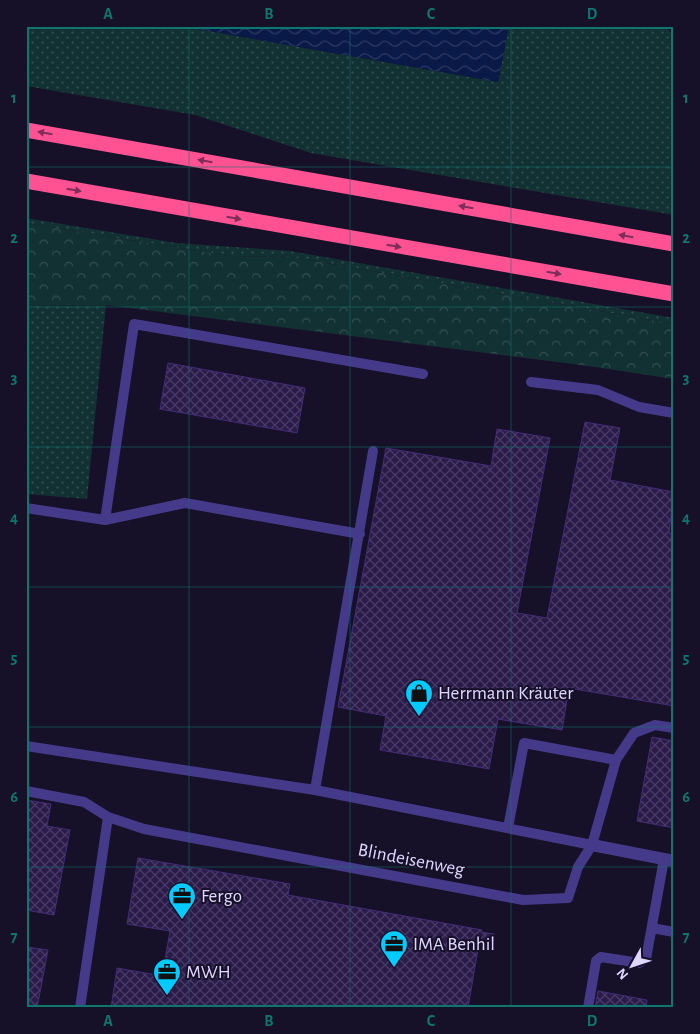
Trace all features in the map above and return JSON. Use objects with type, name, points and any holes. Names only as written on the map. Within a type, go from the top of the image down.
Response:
[{"type":"highway","points":[[26,130],[674,244]]},
{"type":"highway","points":[[26,181],[674,294]]},
{"type":"street","points":[[592,844],[669,860]]},
{"type":"lane","points":[[105,520],[134,324],[423,374]]},
{"type":"lane","points":[[531,382],[598,390],[638,407],[674,413]]},
{"type":"lane","points":[[315,790],[373,451]]},
{"type":"lane","points":[[26,508],[105,520],[185,502],[360,534]]},
{"type":"lane","points":[[26,746],[315,790],[592,844],[616,760],[634,733],[655,726],[674,728]]},
{"type":"lane","points":[[508,828],[524,743],[616,760]]},
{"type":"lane","name":"Blindeisenweg","points":[[26,791],[84,802],[108,817],[144,829],[523,900],[568,898],[578,867],[592,844]]},
{"type":"lane","points":[[80,1008],[108,817]]},
{"type":"lane","points":[[588,1008],[596,961],[602,957],[639,963],[646,959],[669,860]]},
{"type":"lane","points":[[652,928],[674,932]]},
{"type":"green space","points":[[26,26],[181,26],[498,82],[508,27],[506,26],[665,26],[674,35],[674,215],[311,153],[195,115],[26,86]]},
{"type":"green space","points":[[26,218],[176,243],[290,251],[674,318],[674,324],[292,257],[229,256],[26,223]]},
{"type":"green space","points":[[26,223],[229,256],[292,257],[674,324],[674,379],[581,365],[106,305],[26,306]]},
{"type":"green space","points":[[106,305],[87,499],[26,494],[26,306]]},
{"type":"water","points":[[181,26],[506,26],[509,27],[498,82]]},
{"type":"building","points":[[168,363],[305,388],[297,433],[160,409]]},
{"type":"building","points":[[585,422],[620,428],[610,480],[674,492],[669,533],[674,534],[674,706],[569,688],[562,730],[498,719],[489,769],[380,750],[386,716],[338,707],[386,448],[491,466],[497,429],[550,438],[517,613],[547,618]]},
{"type":"building","points":[[652,737],[674,741],[674,828],[637,821]]},
{"type":"building","points":[[26,800],[51,804],[47,826],[70,830],[54,915],[26,910]]},
{"type":"building","points":[[138,858],[290,884],[288,895],[482,930],[481,932],[494,934],[491,951],[478,949],[468,1008],[111,1008],[117,968],[162,976],[170,931],[127,924]]},
{"type":"building","points":[[26,947],[48,950],[37,1008],[26,1008]]},
{"type":"building","points":[[598,991],[647,1000],[646,1008],[595,1008]]},
{"type":"place","name":"Herrmann Kräuter","points":[[419,717]]},
{"type":"place","name":"Fergo","points":[[182,920]]},
{"type":"place","name":"IMA Benhil","points":[[394,968]]},
{"type":"place","name":"MWH","points":[[167,996]]}]
